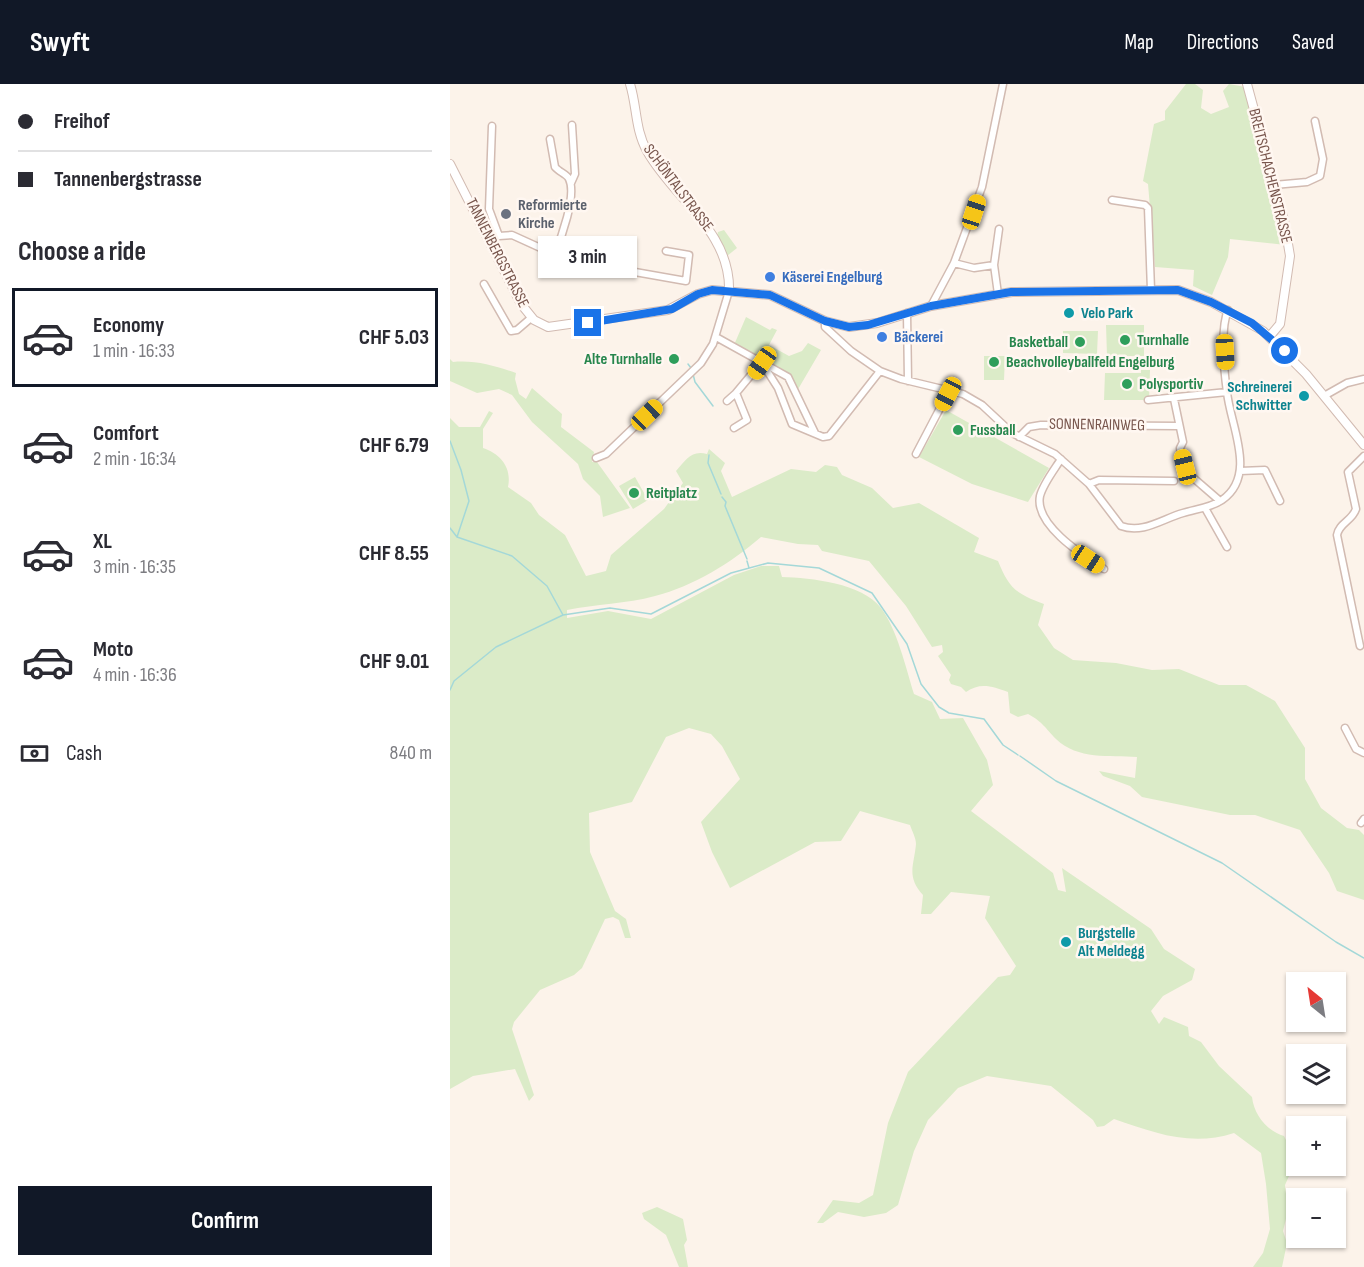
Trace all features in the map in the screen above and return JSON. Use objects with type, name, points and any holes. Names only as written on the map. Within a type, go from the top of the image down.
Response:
[{"type":"street","name":"SCHÖNTALSTRASSE","points":[[630,84],[644,144],[715,239],[724,260],[729,291]]},
{"type":"street","points":[[931,306],[954,263],[982,187],[1003,84]]},
{"type":"street","name":"BREITSCHACHENSTRASSE","points":[[1246,84],[1288,238],[1290,263],[1280,324],[1270,336]]},
{"type":"street","points":[[1274,185],[1314,180],[1320,176],[1323,159],[1315,121]]},
{"type":"street","points":[[554,255],[566,223],[571,184],[575,174],[572,125]]},
{"type":"street","points":[[492,126],[489,209],[499,236]]},
{"type":"street","points":[[550,139],[555,167],[568,176],[571,184]]},
{"type":"street","name":"TANNENBERGSTRASSE","points":[[450,164],[521,304],[531,318],[542,325],[558,327],[668,310],[705,291],[770,295],[825,321],[856,326],[931,306],[998,294],[1151,290],[1191,293],[1228,310],[1270,336],[1364,445]]},
{"type":"street","points":[[1112,200],[1145,205],[1148,210],[1151,290]]},
{"type":"street","points":[[998,294],[994,265],[999,229]]},
{"type":"street","points":[[490,240],[499,236],[512,236],[554,255],[578,262],[686,281],[689,255],[666,251]]},
{"type":"street","points":[[954,263],[974,268],[994,265]]},
{"type":"street","points":[[484,284],[511,331],[517,330],[531,318]]},
{"type":"street","points":[[596,458],[606,454],[702,363],[716,337],[729,291]]},
{"type":"street","points":[[825,321],[825,327],[851,351],[880,371],[908,381],[970,397],[1019,437],[1067,462],[1089,484],[1115,520],[1126,528],[1143,527],[1206,508],[1220,501],[1231,490],[1240,471],[1240,453],[1227,392],[1224,323],[1228,310]]},
{"type":"street","points":[[907,313],[908,381]]},
{"type":"street","points":[[716,337],[791,380],[815,433]]},
{"type":"street","points":[[762,363],[778,388],[792,424],[801,430],[822,437],[832,433],[880,371]]},
{"type":"street","points":[[727,401],[762,363]]},
{"type":"street","points":[[1324,396],[1347,383],[1364,378]]},
{"type":"street","points":[[916,454],[949,391]]},
{"type":"street","points":[[1148,400],[1227,392]]},
{"type":"street","points":[[734,428],[747,420],[736,393]]},
{"type":"street","points":[[1174,399],[1183,442],[1180,448],[1183,469],[1220,501]]},
{"type":"street","name":"SONNENRAINWEG","points":[[1019,437],[1029,427],[1041,425],[1179,426]]},
{"type":"street","points":[[1360,646],[1337,535],[1341,526],[1352,518],[1356,509],[1348,472],[1364,456]]},
{"type":"street","points":[[1061,459],[1040,494],[1041,510],[1068,544],[1104,569]]},
{"type":"street","points":[[1240,471],[1265,470],[1280,501]]},
{"type":"street","points":[[1089,484],[1099,480],[1174,481]]},
{"type":"street","points":[[1206,508],[1227,546]]},
{"type":"street","points":[[1345,728],[1356,749],[1364,753]]},
{"type":"green space","points":[[1186,84],[1195,84],[1203,90],[1201,108],[1211,114],[1229,107],[1223,91],[1229,84],[1245,87],[1286,245],[1230,239],[1228,257],[1212,295],[1193,286],[1194,270],[1155,267],[1148,184],[1143,181],[1154,124],[1165,120],[1165,111]]},
{"type":"green space","points":[[724,230],[737,248],[727,256],[717,236],[718,232]]},
{"type":"green space","points":[[746,317],[770,330],[772,328],[777,330],[769,345],[789,356],[802,351],[808,343],[821,350],[797,391],[788,379],[734,345]]},
{"type":"green space","name":"Turnhalle","points":[[1106,325],[1144,325],[1144,356],[1107,356]]},
{"type":"green space","name":"Basketball","points":[[1063,331],[1098,331],[1097,354],[1063,353]]},
{"type":"green space","points":[[984,356],[1005,356],[1004,380],[984,380]]},
{"type":"green space","points":[[450,359],[453,362],[478,363],[516,373],[515,379],[519,394],[526,399],[532,388],[562,414],[561,427],[594,452],[592,462],[597,462],[630,508],[603,517],[600,496],[583,479],[578,464],[532,422],[512,395],[499,389],[477,393],[450,381]]},
{"type":"green space","name":"Polysportiv","points":[[1141,370],[1150,370],[1149,400],[1104,400],[1105,373],[1141,373]]},
{"type":"green space","name":"Fussball","points":[[946,410],[1049,468],[1028,502],[972,484],[919,457]]},
{"type":"green space","points":[[489,411],[493,413],[483,429],[483,448],[495,454],[504,463],[509,480],[508,487],[531,503],[539,515],[565,535],[586,576],[606,571],[611,555],[664,509],[683,483],[676,471],[686,460],[697,453],[707,454],[709,449],[725,463],[721,471],[732,497],[791,469],[816,472],[825,465],[837,467],[842,475],[872,488],[893,508],[919,503],[979,538],[974,552],[998,561],[1006,578],[1015,589],[1044,604],[1038,625],[1054,648],[1073,660],[1116,663],[1152,670],[1179,669],[1219,685],[1246,685],[1275,701],[1305,748],[1305,779],[1321,808],[1347,828],[1359,830],[1364,835],[1364,900],[1337,891],[1329,873],[1300,830],[1255,815],[1230,815],[1142,797],[1130,786],[1103,776],[1099,771],[1135,778],[1137,757],[1094,755],[1074,750],[1056,739],[1041,723],[1028,714],[1018,717],[1010,713],[1008,692],[986,686],[976,687],[966,692],[961,687],[951,684],[949,680],[951,675],[938,656],[943,652],[942,645],[932,647],[906,606],[869,561],[822,551],[818,545],[761,537],[737,556],[698,580],[670,592],[633,601],[567,610],[567,618],[608,611],[651,619],[734,575],[761,566],[779,566],[782,577],[849,587],[862,593],[881,608],[892,627],[914,694],[932,702],[940,719],[963,718],[987,760],[993,785],[971,811],[1053,873],[1058,890],[1066,892],[1062,868],[1151,929],[1164,949],[1195,969],[1192,980],[1163,996],[1151,1011],[1159,1024],[1164,1017],[1188,1027],[1189,1036],[1201,1042],[1219,1066],[1252,1097],[1255,1110],[1262,1121],[1272,1130],[1284,1136],[1286,1176],[1289,1176],[1285,1185],[1286,1219],[1283,1231],[1286,1248],[1282,1267],[1253,1267],[1263,1253],[1270,1229],[1266,1184],[1261,1153],[1234,1133],[1203,1139],[1188,1138],[1159,1133],[1114,1119],[1104,1126],[1097,1127],[1093,1120],[1051,1086],[987,1076],[958,1088],[928,1120],[914,1151],[898,1205],[886,1213],[864,1217],[838,1212],[823,1223],[817,1223],[833,1200],[859,1203],[873,1195],[888,1123],[908,1072],[998,977],[1010,975],[1016,966],[985,918],[990,896],[951,892],[931,914],[921,914],[923,895],[914,882],[913,865],[916,844],[910,825],[860,811],[841,841],[815,842],[730,888],[712,852],[701,822],[740,779],[722,746],[711,734],[689,728],[666,737],[632,802],[589,813],[590,852],[615,911],[626,919],[631,938],[625,938],[619,920],[613,917],[605,919],[582,968],[574,975],[540,990],[514,1022],[512,1029],[534,1095],[529,1101],[515,1069],[473,1076],[450,1089],[450,418],[459,427],[480,427]]},
{"type":"green space","name":"Reitplatz","points":[[635,477],[648,500],[633,509],[619,486]]},
{"type":"green space","points":[[657,1207],[683,1219],[687,1240],[684,1245],[688,1267],[679,1267],[666,1235],[644,1219],[642,1213]]},
{"type":"waterway","points":[[688,364],[691,368]]},
{"type":"waterway","points":[[693,374],[695,382],[713,406]]},
{"type":"waterway","points":[[450,441],[469,501],[457,537],[512,556],[547,586],[563,615]]},
{"type":"waterway","points":[[709,455],[708,463],[721,494]]},
{"type":"waterway","points":[[722,497],[726,502],[725,506],[747,559]]},
{"type":"waterway","points":[[450,528],[457,537]]},
{"type":"waterway","points":[[747,561],[749,568]]},
{"type":"waterway","points":[[450,690],[454,681],[496,647],[563,615],[610,608],[651,614],[731,573],[768,563],[819,568],[872,593],[907,644],[921,684],[939,707],[949,713],[984,719],[1003,745],[1018,755]]},
{"type":"waterway","points":[[1020,756],[1056,781],[1222,863],[1336,942],[1364,958]]},
{"type":"place","name":"Reformierte Kirche","points":[[506,214]]},
{"type":"place","name":"Käserei Engelburg","points":[[770,277]]},
{"type":"place","name":"Velo Park","points":[[1069,313]]},
{"type":"place","name":"Bäckerei","points":[[882,337]]},
{"type":"place","name":"Turnhalle","points":[[1125,340]]},
{"type":"place","name":"Basketball","points":[[1080,342]]},
{"type":"place","name":"Alte Turnhalle","points":[[674,359]]},
{"type":"place","name":"Beachvolleyballfeld Engelburg","points":[[994,362]]},
{"type":"place","name":"Polysportiv","points":[[1127,384]]},
{"type":"place","name":"Schreinerei Schwitter","points":[[1304,396]]},
{"type":"place","name":"Fussball","points":[[958,430]]},
{"type":"place","name":"Reitplatz","points":[[634,493]]},
{"type":"place","name":"Burgstelle Alt Meldegg","points":[[1066,942]]},
{"type":"route","points":[[588,323],[677,308],[695,295],[712,290],[764,293],[825,321],[849,327],[868,325],[931,306],[1011,292],[1178,290],[1191,293],[1252,323],[1285,351]]}]
